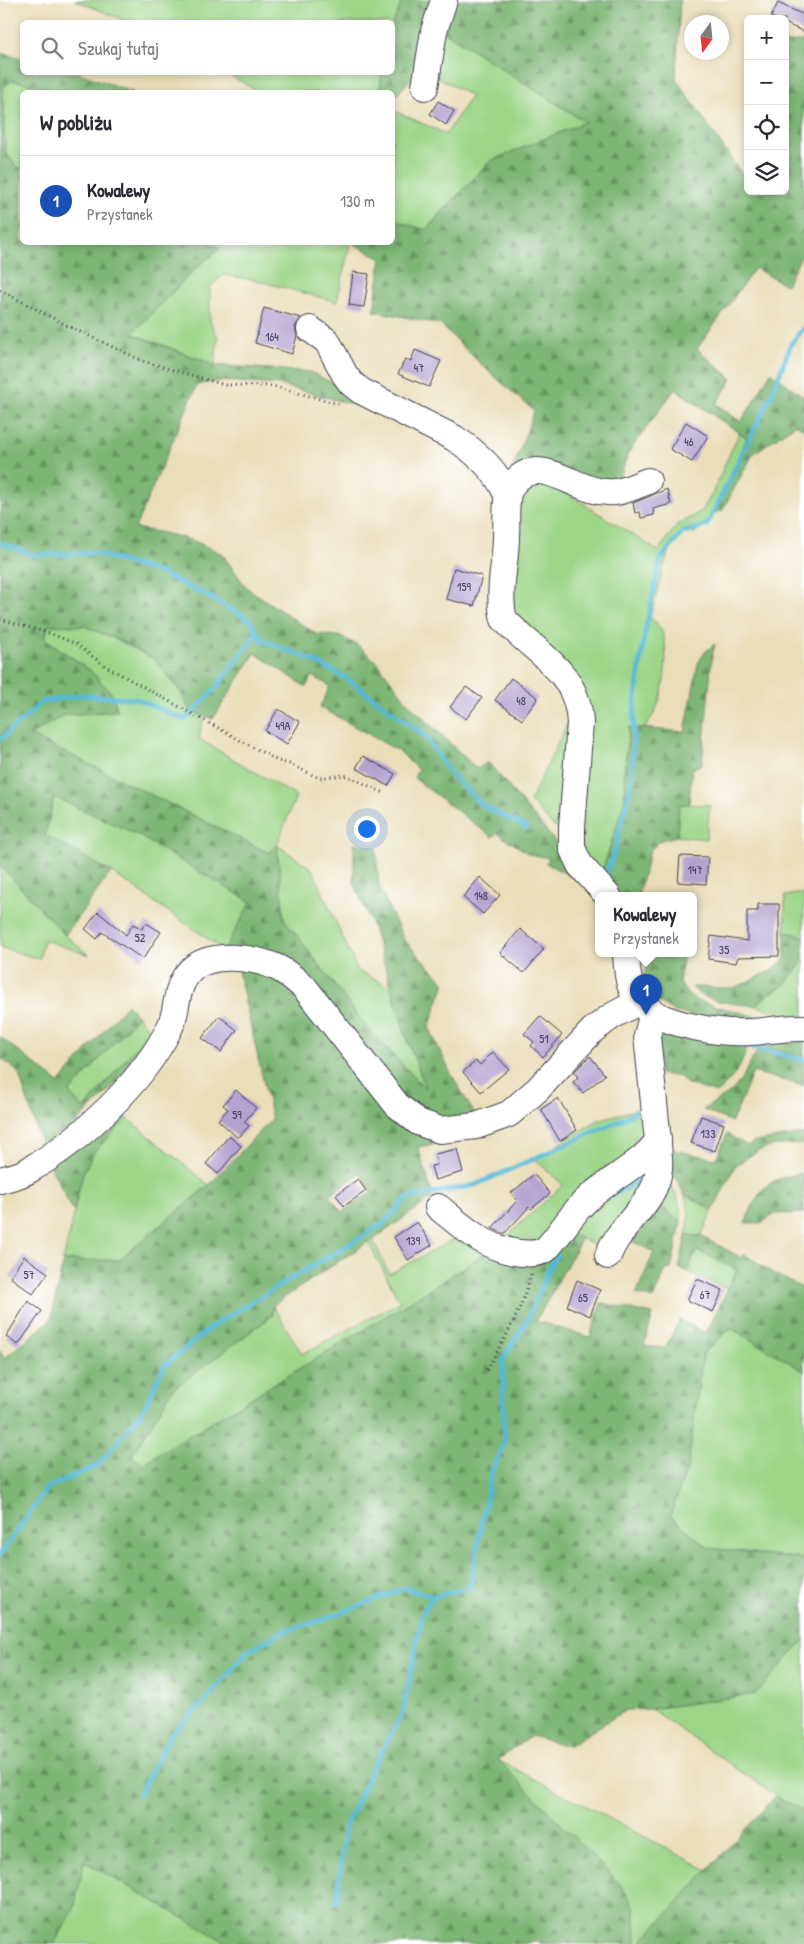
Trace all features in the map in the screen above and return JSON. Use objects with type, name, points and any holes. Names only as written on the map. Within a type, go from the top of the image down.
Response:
[{"type":"street","points":[[425,87],[434,31],[444,0]]},
{"type":"street","points":[[310,329],[327,341],[351,383],[467,446],[487,464],[504,488],[507,495],[506,555],[502,609],[504,619],[554,664],[566,678],[575,695],[580,723],[572,848],[580,865],[604,892]]},
{"type":"street","points":[[507,495],[515,480],[522,475],[538,471],[604,492],[622,490],[648,481]]},
{"type":"street","points":[[608,1256],[610,1249],[649,1196],[660,1169],[647,1036],[641,1002],[628,976],[626,957]]},
{"type":"street","points":[[0,1180],[28,1171],[86,1129],[129,1087],[151,1060],[171,1026],[177,998],[185,977],[191,970],[207,960],[235,958],[260,962],[277,968],[291,976],[305,988],[397,1106],[418,1122],[440,1130],[476,1126],[509,1114],[538,1089],[593,1030],[612,1016],[641,1002]]},
{"type":"street","points":[[641,1002],[678,1022],[719,1031],[750,1032],[804,1028]]},
{"type":"street","points":[[438,1207],[488,1244],[508,1251],[541,1252],[550,1245],[590,1196],[627,1170],[651,1150],[658,1141]]},
{"type":"path","points":[[0,290],[72,328],[143,361],[225,385],[273,386],[343,405]]},
{"type":"path","points":[[0,619],[52,634],[76,644],[116,672],[278,761],[290,764],[319,778],[344,775],[384,794]]},
{"type":"path","points":[[484,1374],[511,1329],[523,1300],[532,1271],[534,1253]]},
{"type":"green space","points":[[75,0],[403,0],[394,20],[123,20]]},
{"type":"green space","points":[[403,0],[439,0],[421,68],[395,97],[395,90],[380,90],[382,75],[395,75],[394,20]]},
{"type":"green space","points":[[448,0],[680,0],[676,79],[744,177],[744,195],[789,195],[789,43],[804,41],[804,251],[786,285],[755,268],[697,349],[732,379],[716,404],[741,422],[771,372],[804,397],[804,429],[796,424],[753,454],[722,511],[715,513],[747,438],[675,389],[628,453],[618,482],[511,474],[534,411],[486,369],[440,324],[374,311],[381,258],[356,245],[395,245],[395,221],[426,230],[490,161],[585,122],[440,29]]},
{"type":"green space","points":[[440,29],[586,122],[491,161],[425,230],[395,221],[395,111],[446,134],[471,96],[430,73]]},
{"type":"green space","points":[[0,53],[20,58],[20,75],[85,75],[127,90],[53,90],[12,80],[3,88],[5,152],[20,168],[20,245],[213,245],[220,248],[196,268],[132,334],[215,365],[310,372],[392,411],[363,407],[280,385],[220,381],[197,385],[135,528],[194,541],[221,553],[247,588],[316,634],[338,636],[356,644],[377,662],[409,704],[477,769],[488,762],[597,891],[546,863],[549,858],[529,854],[497,833],[492,837],[414,778],[418,770],[400,752],[320,707],[330,686],[312,676],[306,687],[255,653],[213,719],[190,710],[179,689],[154,659],[118,640],[84,626],[49,625],[44,638],[91,671],[112,694],[118,711],[64,715],[30,735],[269,853],[277,845],[284,919],[368,1029],[426,1089],[406,1036],[372,924],[354,883],[354,843],[376,848],[379,886],[404,940],[445,983],[429,1027],[450,1072],[478,1120],[455,1125],[415,1114],[314,992],[224,950],[251,902],[134,833],[54,797],[45,835],[111,872],[65,935],[0,865]]},
{"type":"green space","points":[[229,75],[382,75],[380,90],[256,90]]},
{"type":"green space","points":[[12,80],[53,90],[20,90],[20,168],[5,152],[3,88]]},
{"type":"green space","points":[[212,245],[350,245],[337,302],[255,280],[223,275],[210,287],[210,322],[218,337],[215,365],[131,333],[196,268],[220,248]]},
{"type":"green space","points":[[739,433],[747,438],[715,513],[695,533],[680,535],[667,555],[650,618],[659,626],[665,643],[666,666],[660,699],[656,710],[645,728],[629,728],[624,774],[626,784],[624,803],[600,878],[582,862],[585,719],[513,623],[511,581],[522,481],[554,485],[658,551],[677,525],[702,511],[711,496]]},
{"type":"green space","points":[[49,625],[84,626],[118,640],[154,659],[179,689],[190,710],[204,716],[199,739],[296,796],[277,845],[312,869],[358,971],[392,988],[406,1036],[427,1090],[368,1029],[284,919],[277,846],[269,853],[29,735],[64,715],[118,711],[112,694],[91,671],[44,638]]},
{"type":"green space","points":[[715,644],[712,656],[702,764],[692,769],[689,804],[679,805],[677,836],[661,840],[650,850],[639,892],[611,892],[600,878],[624,803],[626,784],[624,774],[629,727],[685,732],[698,663],[705,652]]},
{"type":"green space","points":[[573,712],[561,830],[553,826],[530,801]]},
{"type":"green space","points":[[54,796],[134,833],[252,902],[224,950],[111,872],[45,835]]},
{"type":"green space","points":[[679,804],[710,805],[706,839],[677,836]]},
{"type":"green space","points":[[0,865],[65,935],[89,955],[44,940],[39,959],[0,947]]},
{"type":"green space","points":[[804,894],[804,937],[785,931],[785,896]]},
{"type":"green space","points":[[785,931],[804,937],[803,961],[784,985],[765,996],[757,1006],[713,1000],[698,993],[692,987],[734,988],[773,970],[785,958]]},
{"type":"green space","points":[[650,957],[683,957],[679,982],[688,995],[697,1001],[773,1021],[746,1025],[675,1012],[639,989]]},
{"type":"green space","points":[[804,959],[804,1016],[784,1014],[757,1006],[765,996],[784,985]]},
{"type":"green space","points":[[237,966],[276,974],[395,1109],[465,1138],[418,1147],[433,1197],[373,1240],[273,1305],[272,1316],[173,1389],[131,1457],[144,1463],[431,1289],[490,1250],[511,1256],[568,1231],[582,1238],[536,1321],[590,1337],[601,1303],[653,1314],[644,1346],[665,1348],[680,1320],[706,1333],[737,1270],[697,1250],[687,1271],[679,1268],[686,1236],[701,1236],[742,1258],[744,1254],[771,1272],[804,1289],[804,1371],[731,1328],[703,1353],[688,1465],[670,1516],[709,1548],[804,1559],[804,1640],[755,1694],[651,1709],[626,1710],[568,1746],[531,1736],[498,1760],[620,1884],[635,1908],[636,1944],[541,1944],[537,1940],[524,1944],[229,1944],[84,1861],[74,1909],[54,1944],[0,1944],[0,1350],[4,1358],[51,1320],[63,1261],[119,1260],[209,1185],[272,1119]],"holes":[[[360,1173],[372,1192],[342,1212],[329,1195]]]},
{"type":"green space","points":[[127,1004],[138,1016],[69,1093],[84,1109],[150,1031],[160,1040],[45,1154],[18,1072],[0,1057],[0,1037],[59,1083]]},
{"type":"green space","points":[[138,1016],[150,1031],[84,1109],[69,1093]]},
{"type":"green space","points":[[656,1029],[748,1042],[744,1058],[737,1070],[717,1093],[687,1084],[681,1077],[660,1074]]},
{"type":"green space","points":[[804,1035],[804,1057],[758,1046],[759,1037]]},
{"type":"green space","points":[[757,1051],[804,1062],[804,1086],[753,1072],[732,1122],[703,1110],[731,1092],[741,1080]]},
{"type":"green space","points":[[648,1106],[649,1139],[545,1244],[496,1246],[563,1185],[535,1159],[598,1120]]},
{"type":"green space","points":[[114,1107],[127,1118],[94,1152],[83,1173],[73,1211],[48,1162]]},
{"type":"green space","points":[[127,1118],[209,1185],[119,1260],[63,1261],[83,1173],[94,1152]]},
{"type":"green space","points":[[727,1134],[748,1146],[754,1142],[804,1134],[804,1144],[778,1145],[759,1150],[735,1166],[713,1210],[684,1194],[669,1165],[664,1148],[716,1159]]},
{"type":"green space","points":[[656,1162],[604,1251],[568,1231],[583,1207]]},
{"type":"green space","points":[[661,1170],[676,1195],[680,1208],[681,1223],[653,1200]]},
{"type":"green space","points":[[804,1173],[804,1213],[775,1214],[761,1223],[745,1223],[755,1201],[765,1187],[780,1179]]},
{"type":"green space","points":[[684,1194],[713,1210],[701,1236],[686,1236],[689,1215]]},
{"type":"green space","points":[[653,1200],[681,1223],[671,1269],[666,1270],[653,1299],[636,1294],[654,1252],[623,1237]]},
{"type":"green space","points":[[462,1235],[490,1250],[431,1289],[144,1463],[131,1457],[173,1389],[272,1316],[273,1306],[302,1354],[400,1302],[368,1242],[373,1240],[389,1274]]},
{"type":"green space","points":[[696,1250],[738,1269],[727,1289],[687,1271]]},
{"type":"green space","points":[[731,1327],[804,1371],[804,1559],[708,1548],[670,1516],[688,1465],[703,1353]]},
{"type":"green space","points":[[804,1640],[804,1811],[776,1796],[651,1709],[755,1694]]},
{"type":"green space","points":[[498,1760],[708,1870],[639,1944],[636,1944],[635,1908]]},
{"type":"green space","points":[[776,1796],[804,1811],[804,1944],[639,1944]]},
{"type":"green space","points":[[84,1861],[229,1944],[54,1944],[74,1909]]},
{"type":"building","points":[[778,3],[804,15],[804,32],[789,25],[789,15],[772,15]]},
{"type":"building","points":[[438,101],[454,111],[446,125],[430,114]]},
{"type":"building","points":[[353,272],[369,274],[364,307],[349,305]]},
{"type":"building","points":[[264,308],[301,318],[295,327],[297,336],[292,354],[255,343]]},
{"type":"building","points":[[415,350],[441,361],[429,387],[398,374],[405,359],[411,361]]},
{"type":"building","points":[[686,422],[708,436],[692,462],[670,449]]},
{"type":"building","points":[[667,489],[671,504],[653,509],[654,515],[641,518],[640,512],[635,513],[633,503]]},
{"type":"building","points":[[454,568],[482,576],[474,606],[446,599]]},
{"type":"building","points":[[511,678],[538,698],[522,720],[495,700]]},
{"type":"building","points":[[466,687],[482,698],[466,719],[450,707]]},
{"type":"building","points":[[278,709],[300,722],[287,744],[265,731]]},
{"type":"building","points":[[363,756],[395,774],[388,786],[356,768]]},
{"type":"building","points":[[680,856],[708,857],[706,884],[678,882]]},
{"type":"building","points":[[480,877],[500,895],[483,914],[463,897]]},
{"type":"building","points":[[758,904],[779,904],[779,956],[738,957],[736,963],[708,959],[711,936],[747,941],[747,911],[758,911]]},
{"type":"building","points":[[98,912],[126,935],[133,924],[142,929],[146,923],[161,932],[143,959],[102,932],[97,939],[85,929]]},
{"type":"building","points":[[520,929],[544,949],[524,973],[500,953]]},
{"type":"building","points":[[219,1016],[237,1030],[221,1052],[202,1038]]},
{"type":"building","points":[[540,1016],[562,1035],[543,1057],[531,1046],[534,1042],[524,1034]]},
{"type":"building","points":[[493,1052],[509,1069],[481,1092],[463,1072],[476,1061],[480,1065]]},
{"type":"building","points":[[590,1056],[605,1075],[583,1093],[573,1082],[578,1077],[574,1072]]},
{"type":"building","points":[[236,1090],[256,1108],[244,1122],[249,1126],[238,1138],[218,1120],[228,1109],[223,1105]]},
{"type":"building","points":[[558,1098],[577,1130],[560,1141],[541,1109]]},
{"type":"building","points":[[701,1116],[724,1124],[715,1151],[691,1143]]},
{"type":"building","points":[[229,1136],[241,1146],[218,1174],[206,1164]]},
{"type":"building","points":[[457,1149],[463,1172],[435,1180],[431,1166],[437,1165],[435,1154]]},
{"type":"building","points":[[534,1174],[550,1194],[531,1209],[529,1207],[504,1234],[492,1228],[517,1201],[511,1193]]},
{"type":"building","points":[[358,1179],[366,1191],[344,1206],[336,1195]]},
{"type":"building","points":[[417,1222],[432,1245],[408,1260],[394,1237]]},
{"type":"building","points":[[24,1256],[48,1273],[33,1294],[10,1277]]},
{"type":"building","points":[[697,1279],[723,1290],[713,1312],[687,1300]]},
{"type":"building","points":[[577,1280],[600,1290],[590,1316],[567,1306]]},
{"type":"building","points":[[28,1301],[42,1311],[18,1345],[6,1337]]},
{"type":"waterway","points":[[604,878],[613,856],[632,781],[634,712],[643,643],[660,560],[682,533],[707,525],[772,394],[791,344],[804,327]]},
{"type":"waterway","points":[[0,543],[35,555],[95,553],[158,572],[206,595],[250,620],[262,640],[310,659],[346,678],[424,735],[451,775],[482,805],[527,828]]},
{"type":"waterway","points":[[0,740],[42,702],[79,695],[137,699],[185,720],[217,687],[257,632]]},
{"type":"waterway","points":[[737,1044],[804,1060]]},
{"type":"waterway","points":[[0,1555],[47,1488],[98,1465],[143,1410],[164,1366],[215,1324],[383,1224],[407,1198],[475,1185],[621,1120],[646,1106]]},
{"type":"waterway","points":[[609,1197],[634,1184],[646,1170]]},
{"type":"waterway","points":[[337,1902],[345,1827],[372,1769],[403,1712],[423,1612],[433,1597],[470,1587],[491,1473],[504,1444],[503,1359],[528,1319],[550,1266],[557,1255]]},
{"type":"waterway","points":[[138,1796],[172,1733],[205,1701],[248,1651],[284,1631],[322,1620],[405,1588],[433,1597]]},
{"type":"place","name":"Kowalewy","points":[[646,1015]]}]
